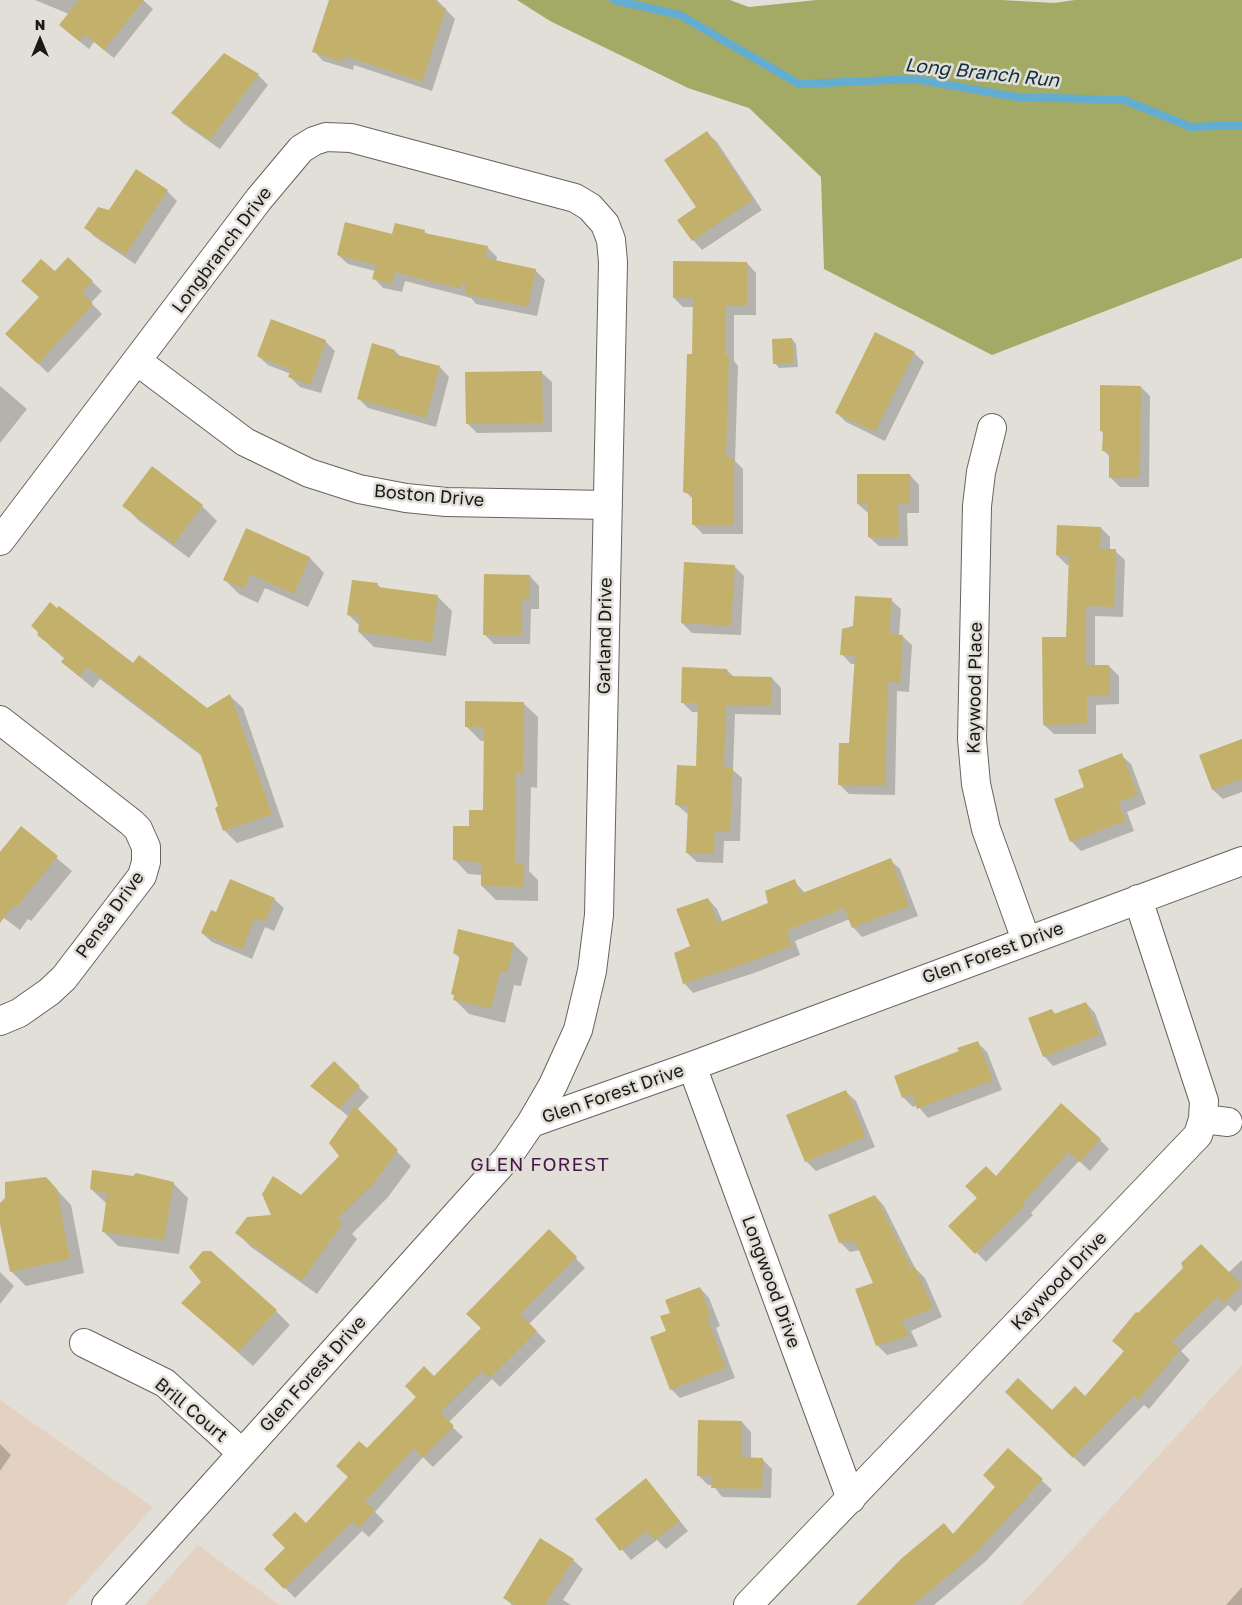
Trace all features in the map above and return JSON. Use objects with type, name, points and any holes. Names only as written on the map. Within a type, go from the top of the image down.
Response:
[{"type":"street","name":"Longbranch Drive","points":[[0,541],[259,199],[301,149],[314,141],[326,137],[351,138],[530,186]]},
{"type":"street","name":"Garland Drive","points":[[530,186],[575,198],[590,207],[605,224],[611,240],[613,262],[598,924],[592,971],[578,1030],[553,1084],[531,1123]]},
{"type":"street","name":"Boston Drive","points":[[138,361],[245,442],[309,473],[359,489],[406,498],[446,502],[608,505]]},
{"type":"street","name":"Kaywood Place","points":[[992,428],[981,472],[977,506],[972,739],[976,784],[986,829],[1026,940]]},
{"type":"street","name":"Pensa Drive","points":[[0,720],[132,822],[138,829],[146,847],[146,862],[142,876],[64,978],[49,992],[19,1013],[0,1021]]},
{"type":"street","name":"Glen Forest Drive","points":[[106,1605],[507,1158],[531,1123],[692,1066],[1242,861]]},
{"type":"street","name":"Kaywood Drive","points":[[748,1605],[1198,1135],[1215,1121],[1204,1101],[1138,899]]},
{"type":"street","name":"Longwood Drive","points":[[692,1066],[851,1499]]},
{"type":"street","name":"Brill Court","points":[[84,1344],[165,1383],[242,1453]]},
{"type":"shaded area","points":[[1242,1365],[1242,1605],[1021,1605]]},
{"type":"shaded area","points":[[0,1400],[153,1507],[65,1605],[0,1605]]},
{"type":"shaded area","points":[[198,1545],[279,1605],[145,1605]]},
{"type":"green space","points":[[517,0],[730,0],[749,7],[817,0],[1001,0],[1054,3],[1075,0],[1242,0],[1242,258],[992,355],[824,269],[821,177],[749,108],[688,88],[550,21]]},
{"type":"building","points":[[79,0],[144,0],[104,50],[85,34],[79,41],[59,25]]},
{"type":"building","points":[[329,0],[436,0],[439,6],[446,8],[422,82],[345,56],[343,62],[312,52]]},
{"type":"building","points":[[224,53],[259,74],[210,140],[171,113]]},
{"type":"building","points":[[707,131],[753,200],[692,241],[677,220],[696,207],[664,160]]},
{"type":"building","points":[[136,169],[168,190],[125,255],[84,228],[98,207],[109,210]]},
{"type":"building","points":[[345,222],[392,234],[395,223],[425,230],[424,233],[488,246],[485,258],[536,269],[528,307],[465,294],[465,284],[462,284],[461,289],[395,272],[392,284],[372,279],[376,265],[337,255]]},
{"type":"building","points":[[68,257],[93,281],[82,293],[93,304],[38,364],[5,334],[39,297],[21,281],[41,259],[55,271]]},
{"type":"building","points":[[673,261],[747,262],[747,306],[725,306],[725,355],[729,355],[726,458],[734,458],[734,525],[692,525],[692,495],[683,492],[687,354],[692,354],[693,298],[673,298]]},
{"type":"building","points":[[271,319],[326,340],[311,385],[288,377],[291,370],[257,356]]},
{"type":"building","points":[[875,332],[915,352],[875,432],[835,413]]},
{"type":"building","points":[[792,338],[794,363],[773,364],[772,339]]},
{"type":"building","points":[[372,343],[395,350],[394,354],[440,366],[426,418],[357,399]]},
{"type":"building","points":[[542,371],[543,423],[466,424],[465,372]]},
{"type":"building","points":[[1100,385],[1141,386],[1140,478],[1109,478],[1109,451],[1102,451],[1103,431],[1100,431]]},
{"type":"building","points":[[152,466],[203,505],[174,544],[122,506]]},
{"type":"building","points":[[857,474],[910,474],[910,504],[898,504],[899,537],[868,537],[868,504],[857,504]]},
{"type":"building","points":[[1057,525],[1101,527],[1100,549],[1116,549],[1114,607],[1086,606],[1086,665],[1109,665],[1110,695],[1087,696],[1087,724],[1043,725],[1042,637],[1066,637],[1069,556],[1056,555]]},
{"type":"building","points":[[246,528],[310,557],[294,594],[250,574],[244,589],[223,580]]},
{"type":"building","points":[[684,562],[735,565],[731,626],[681,623]]},
{"type":"building","points":[[484,574],[530,575],[530,600],[522,600],[521,635],[483,635]]},
{"type":"building","points":[[352,580],[378,583],[378,587],[438,595],[432,642],[358,632],[360,617],[347,615]]},
{"type":"building","points":[[855,596],[892,598],[889,634],[903,635],[900,683],[888,682],[885,786],[838,785],[839,743],[849,743],[855,656],[840,655],[842,629],[853,626]]},
{"type":"building","points":[[50,602],[57,608],[59,606],[133,663],[139,655],[207,708],[230,694],[272,814],[223,831],[215,808],[218,806],[200,753],[87,667],[80,677],[61,662],[65,657],[37,635],[39,632],[31,626]]},
{"type":"building","points":[[682,667],[727,669],[727,676],[772,677],[771,706],[726,705],[724,767],[733,768],[730,832],[715,832],[714,854],[686,853],[688,806],[675,805],[677,765],[696,766],[698,703],[681,703]]},
{"type":"building","points":[[465,701],[524,702],[523,774],[516,773],[515,864],[524,864],[524,887],[481,886],[481,863],[453,860],[453,826],[469,826],[469,810],[483,810],[484,727],[465,727]]},
{"type":"building","points":[[1242,739],[1242,779],[1212,790],[1199,755]]},
{"type":"building","points":[[1122,753],[1138,795],[1118,802],[1126,821],[1070,842],[1054,799],[1084,787],[1078,770]]},
{"type":"building","points":[[21,826],[58,856],[16,908],[13,906],[0,923],[0,852]]},
{"type":"building","points":[[891,858],[909,906],[852,928],[844,908],[786,931],[792,946],[683,984],[674,953],[690,946],[676,909],[708,898],[718,923],[768,903],[765,891],[795,879],[800,894]]},
{"type":"building","points":[[230,879],[275,898],[265,922],[255,918],[242,950],[201,933],[211,910],[216,912]]},
{"type":"building","points":[[458,929],[514,943],[507,973],[500,971],[491,1009],[453,1000],[454,995],[451,994],[460,955],[453,953]]},
{"type":"building","points":[[1086,1002],[1099,1035],[1043,1057],[1028,1018],[1052,1009],[1054,1014]]},
{"type":"building","points":[[978,1041],[993,1080],[917,1109],[912,1094],[902,1098],[894,1076],[959,1051],[957,1048]]},
{"type":"building","points":[[334,1061],[360,1086],[339,1109],[310,1086]]},
{"type":"building","points":[[846,1090],[866,1137],[805,1162],[786,1115]]},
{"type":"building","points":[[1061,1103],[1101,1139],[1080,1162],[1068,1152],[1023,1203],[1025,1205],[975,1254],[948,1226],[977,1198],[965,1186],[986,1166],[996,1176]]},
{"type":"building","points":[[355,1106],[398,1150],[374,1183],[337,1219],[343,1223],[302,1281],[235,1233],[247,1217],[271,1215],[262,1194],[273,1176],[301,1195],[339,1156],[329,1143]]},
{"type":"building","points":[[92,1170],[133,1176],[136,1173],[174,1182],[164,1240],[102,1232],[107,1194],[90,1189]]},
{"type":"building","points":[[46,1177],[57,1189],[70,1259],[10,1272],[0,1224],[0,1203],[5,1198],[5,1182]]},
{"type":"building","points":[[875,1195],[911,1268],[915,1267],[933,1308],[902,1321],[909,1336],[876,1346],[855,1289],[873,1283],[855,1241],[839,1243],[828,1215]]},
{"type":"building","points":[[549,1229],[577,1257],[520,1314],[537,1331],[490,1378],[482,1371],[440,1412],[454,1426],[423,1458],[413,1449],[365,1502],[375,1510],[359,1528],[352,1522],[284,1589],[264,1569],[285,1548],[272,1535],[295,1512],[306,1523],[348,1477],[336,1466],[359,1441],[367,1448],[416,1397],[405,1386],[424,1366],[434,1376],[481,1328],[466,1314]]},
{"type":"building","points":[[1201,1244],[1242,1285],[1224,1303],[1218,1297],[1172,1342],[1181,1349],[1138,1400],[1134,1396],[1073,1458],[1005,1392],[1018,1378],[1052,1410],[1075,1386],[1085,1396],[1124,1351],[1112,1341],[1136,1312],[1138,1313],[1183,1268],[1181,1263]]},
{"type":"building","points":[[203,1251],[211,1251],[277,1310],[238,1352],[181,1303],[201,1282],[189,1267]]},
{"type":"building","points":[[700,1287],[711,1316],[707,1318],[726,1368],[670,1390],[650,1337],[666,1331],[660,1316],[670,1313],[665,1300]]},
{"type":"building","points":[[698,1420],[742,1421],[742,1457],[763,1458],[762,1489],[711,1488],[712,1476],[697,1476]]},
{"type":"building","points":[[1008,1448],[1043,1479],[977,1552],[913,1605],[856,1605],[902,1558],[944,1523],[953,1534],[995,1487],[983,1475]]},
{"type":"building","points":[[646,1478],[680,1521],[655,1540],[647,1531],[620,1551],[595,1519]]},
{"type":"building","points":[[540,1538],[574,1559],[545,1605],[515,1605],[503,1598]]},
{"type":"waterway","name":"Long Branch Run","points":[[614,0],[680,15],[799,84],[915,79],[1016,97],[1124,100],[1191,127],[1242,125]]},
{"type":"district","name":"GLEN FOREST","points":[[540,1165]]}]
